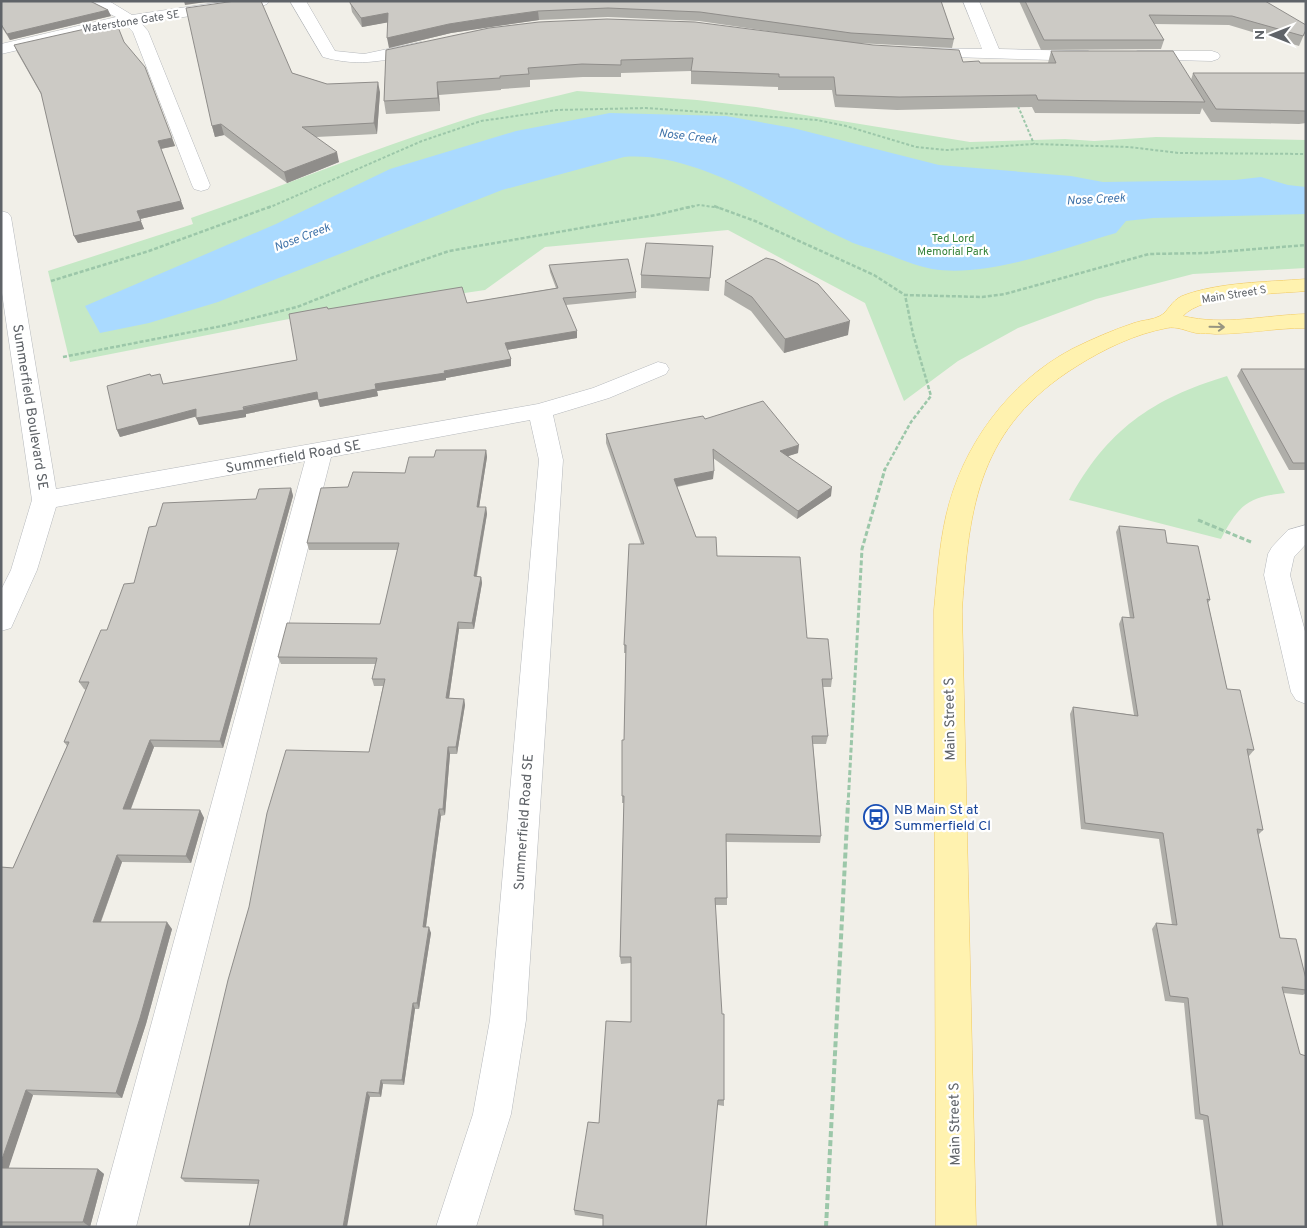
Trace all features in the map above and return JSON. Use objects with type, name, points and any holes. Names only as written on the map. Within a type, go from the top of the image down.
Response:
[{"type":"main road","name":"Main Street S","points":[[1169,320],[1183,304],[1213,295],[1306,285]]},
{"type":"main road","name":"Main Street S","points":[[956,1227],[948,610],[953,552],[961,505],[980,456],[1005,416],[1038,381],[1069,360],[1102,342],[1136,329],[1169,320],[1198,326],[1228,327],[1284,321],[1306,321]]},
{"type":"street","points":[[95,1],[117,10],[131,20],[140,32],[200,185]]},
{"type":"street","name":"Waterstone Gate SE","points":[[1,49],[108,23],[262,1]]},
{"type":"street","points":[[298,1],[328,54],[342,58],[382,57],[433,44]]},
{"type":"street","points":[[971,1],[996,55]]},
{"type":"street","points":[[907,52],[1104,56]]},
{"type":"street","points":[[1124,56],[1212,56]]},
{"type":"street","name":"Summerfield Boulevard SE","points":[[1,217],[45,500],[24,570],[1,620]]},
{"type":"street","name":"Summerfield Road SE","points":[[45,500],[540,411],[601,393],[658,369]]},
{"type":"street","name":"Summerfield Road SE","points":[[456,1227],[492,1114],[508,1020],[551,460],[540,411]]},
{"type":"street","points":[[116,1227],[320,451]]},
{"type":"street","points":[[1306,534],[1297,536],[1281,554],[1277,575],[1306,692]]},
{"type":"path","points":[[996,55],[1034,144]]},
{"type":"path","points":[[51,281],[149,252],[201,231],[279,204],[422,141],[481,121],[517,115],[602,108],[721,112],[817,120],[846,126],[916,147],[946,150],[1034,144],[1129,147],[1179,153],[1306,154]]},
{"type":"path","points":[[63,356],[222,326],[297,307],[371,278],[449,251],[656,215],[699,205],[719,207],[755,221],[874,275],[905,295]]},
{"type":"path","points":[[1198,520],[1281,554]]},
{"type":"green space","name":"Ted Lord Memorial Park","points":[[577,91],[697,100],[756,107],[970,142],[1065,139],[1094,141],[1156,137],[1306,140],[1306,268],[1193,274],[1096,299],[1018,328],[958,361],[904,401],[865,303],[728,230],[545,247],[485,290],[289,319],[70,362],[48,271],[193,224],[191,218],[364,154],[496,110]]},
{"type":"green space","points":[[1227,376],[1285,493],[1261,497],[1245,505],[1233,518],[1221,539],[1069,500],[1099,454],[1134,420],[1176,395]]},
{"type":"water","name":"Nose Creek","points":[[610,113],[726,116],[793,128],[939,165],[1071,176],[1103,182],[1235,180],[1261,177],[1288,185],[1306,187],[1306,214],[1153,218],[1126,221],[1116,233],[1048,254],[1000,266],[954,271],[932,269],[852,243],[739,185],[710,173],[681,163],[652,158],[624,157],[502,190],[218,302],[149,323],[100,333],[85,306],[276,224],[390,169],[516,131]]},
{"type":"building","points":[[1,1],[90,1],[108,10],[7,34],[1,24]]},
{"type":"building","points":[[235,1],[261,1],[292,73],[327,84],[378,82],[374,123],[302,127],[337,152],[284,172],[221,124],[212,126],[186,8]]},
{"type":"building","points":[[350,1],[941,1],[954,39],[851,33],[700,12],[608,8],[538,11],[449,24],[387,38],[388,13],[361,18]]},
{"type":"building","points":[[1025,1],[1265,1],[1306,25],[1306,30],[1303,36],[1232,16],[1149,15],[1164,40],[1044,40]]},
{"type":"building","points":[[607,19],[695,22],[873,45],[959,50],[963,62],[979,61],[980,63],[1056,63],[1051,51],[1173,51],[1205,102],[1038,100],[1036,95],[899,97],[836,95],[834,77],[779,77],[779,74],[691,71],[693,58],[621,60],[621,65],[582,64],[528,68],[529,74],[437,82],[438,98],[384,101],[386,50],[489,28],[539,22]]},
{"type":"building","points":[[116,22],[124,42],[145,67],[172,138],[158,141],[181,201],[137,211],[141,221],[74,236],[41,93],[14,45]]},
{"type":"building","points":[[1193,73],[1306,73],[1306,111],[1216,109]]},
{"type":"building","points":[[646,243],[713,246],[710,278],[641,275]]},
{"type":"building","points":[[766,258],[774,260],[818,284],[850,321],[785,339],[752,297],[725,281]]},
{"type":"building","points":[[628,259],[636,292],[563,298],[577,331],[505,343],[511,359],[444,371],[445,373],[375,384],[376,389],[318,400],[317,392],[243,407],[244,410],[196,418],[196,409],[117,430],[107,386],[150,374],[151,376],[160,374],[163,384],[297,360],[289,314],[462,287],[467,303],[558,288],[549,265]]},
{"type":"building","points":[[1241,369],[1306,369],[1306,463],[1293,463]]},
{"type":"building","points":[[763,401],[799,445],[780,451],[832,487],[798,511],[713,449],[714,471],[674,479],[696,537],[716,537],[717,556],[800,557],[807,638],[828,639],[832,679],[822,679],[828,736],[812,736],[821,836],[726,834],[727,898],[715,898],[722,1014],[724,1014],[724,1100],[718,1100],[706,1227],[603,1227],[603,1215],[574,1210],[588,1122],[599,1123],[606,1021],[631,1022],[631,957],[620,957],[624,796],[622,796],[622,740],[624,740],[626,645],[624,645],[629,544],[644,544],[606,434],[703,416],[705,419]]},
{"type":"building","points":[[436,450],[486,450],[477,507],[486,507],[474,576],[481,577],[472,623],[458,622],[446,698],[464,699],[456,747],[448,747],[443,809],[439,809],[423,927],[429,927],[417,1003],[413,1003],[402,1080],[381,1080],[379,1093],[367,1092],[343,1227],[249,1227],[259,1180],[181,1178],[228,980],[249,907],[267,813],[286,750],[369,752],[385,679],[372,679],[377,658],[278,657],[287,623],[380,624],[399,543],[307,543],[321,488],[348,487],[353,472],[405,473],[409,457],[434,457]]},
{"type":"building","points":[[291,488],[220,741],[150,740],[123,809],[200,810],[186,856],[117,855],[93,922],[167,922],[140,1018],[116,1093],[26,1090],[1,1162],[1,867],[13,868],[69,742],[64,742],[89,682],[79,682],[101,630],[107,630],[124,584],[134,583],[149,527],[156,526],[163,503],[256,499],[259,489]]},
{"type":"building","points":[[1119,526],[1165,530],[1167,543],[1198,546],[1210,600],[1207,599],[1227,689],[1240,690],[1254,750],[1247,749],[1263,830],[1257,829],[1280,938],[1296,939],[1306,979],[1306,990],[1282,987],[1300,1054],[1306,1056],[1306,1227],[1223,1227],[1208,1116],[1200,1114],[1188,998],[1170,996],[1156,923],[1177,925],[1163,833],[1085,823],[1073,707],[1138,716],[1122,617],[1134,618]]},
{"type":"building","points":[[1,1168],[98,1169],[83,1222],[1,1222]]},
{"type":"place","name":"NB Main St at Summerfield Cl","points":[[876,817]]}]
